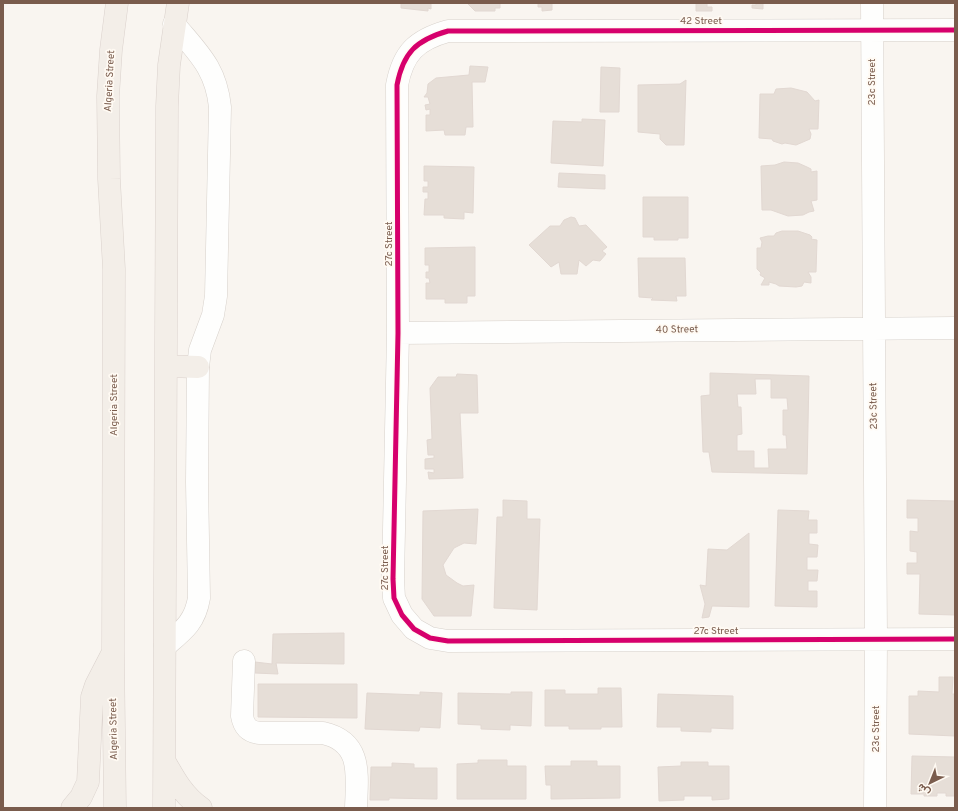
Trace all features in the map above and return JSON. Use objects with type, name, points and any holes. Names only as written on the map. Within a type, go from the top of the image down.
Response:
[{"type":"main road","name":"Algeria Street","points":[[115,808],[113,651],[114,269],[109,179],[108,96],[111,50],[117,3]]},
{"type":"main road","points":[[164,808],[166,646],[167,106],[169,65],[176,13]]},
{"type":"main road","points":[[166,366],[198,367]]},
{"type":"main road","points":[[72,808],[81,797],[88,782],[92,697],[96,685],[113,651]]},
{"type":"main road","points":[[165,761],[181,789],[201,808]]},
{"type":"street","name":"23c Street","points":[[872,3],[876,639],[875,808]]},
{"type":"street","points":[[166,646],[192,621],[197,610],[199,598],[197,482],[198,367],[200,350],[213,315],[216,296],[220,107],[217,88],[210,70],[176,13]]},
{"type":"street","name":"42 Street","points":[[448,31],[955,30]]},
{"type":"street","name":"27c Street","points":[[448,31],[432,36],[418,44],[407,55],[400,70],[397,85],[398,333],[394,598],[402,615],[414,629],[430,638],[448,641],[955,639]]},
{"type":"street","name":"40 Street","points":[[398,333],[955,328]]},
{"type":"street","points":[[244,661],[242,716],[243,723],[247,729],[260,733],[323,733],[332,735],[341,740],[348,746],[356,763],[356,808]]},
{"type":"building","points":[[401,3],[429,3],[431,4],[431,9],[428,8],[428,11],[401,8]]},
{"type":"building","points":[[467,3],[500,3],[500,8],[495,8],[495,11],[475,11]]},
{"type":"building","points":[[538,3],[552,3],[552,10],[542,11],[542,7],[538,7]]},
{"type":"building","points":[[696,3],[707,3],[707,7],[712,7],[712,11],[696,11]]},
{"type":"building","points":[[756,3],[763,3],[763,9],[752,8],[752,5],[756,5]]},
{"type":"building","points":[[470,66],[488,67],[485,82],[472,82],[473,127],[466,127],[465,135],[445,135],[444,130],[426,131],[426,115],[430,115],[430,109],[426,110],[425,105],[430,104],[428,97],[424,97],[427,93],[428,84],[436,78],[469,75]]},
{"type":"building","points":[[601,67],[620,68],[619,112],[600,112]]},
{"type":"building","points":[[686,80],[684,145],[666,145],[660,139],[660,134],[638,132],[638,85],[680,84]]},
{"type":"building","points":[[791,88],[807,92],[815,101],[819,100],[818,129],[809,129],[811,134],[810,139],[796,145],[785,143],[782,144],[773,141],[772,139],[759,138],[760,94],[774,94],[776,89]]},
{"type":"building","points":[[582,119],[605,120],[603,166],[551,163],[553,121],[582,122]]},
{"type":"building","points":[[784,162],[798,163],[811,169],[811,172],[817,171],[817,200],[811,201],[814,211],[803,215],[788,216],[771,210],[762,210],[761,166],[775,165]]},
{"type":"building","points":[[424,166],[474,167],[473,213],[464,212],[464,219],[444,218],[444,215],[424,215],[425,199],[428,199],[428,192],[423,192],[423,187],[428,187],[428,181],[424,181]]},
{"type":"building","points":[[559,173],[605,175],[605,189],[558,187]]},
{"type":"building","points":[[643,197],[688,197],[688,238],[678,238],[678,240],[654,240],[654,237],[643,237]]},
{"type":"building","points":[[571,217],[575,218],[579,226],[586,225],[607,247],[602,251],[606,254],[600,261],[593,260],[586,266],[579,260],[577,274],[561,274],[559,262],[551,267],[529,245],[550,226],[560,226],[564,220]]},
{"type":"building","points":[[782,231],[798,231],[810,235],[812,237],[811,239],[817,240],[816,272],[808,272],[811,277],[811,283],[804,282],[802,286],[796,287],[779,286],[769,282],[769,285],[761,285],[765,278],[760,275],[761,273],[757,269],[757,248],[761,248],[762,242],[760,238],[774,236],[776,233]]},
{"type":"building","points":[[475,247],[475,296],[467,296],[467,303],[445,303],[445,299],[426,299],[426,283],[430,283],[429,278],[426,278],[426,272],[429,272],[429,265],[425,265],[425,248]]},
{"type":"building","points":[[638,258],[685,258],[686,296],[676,296],[677,301],[651,300],[653,298],[639,297]]},
{"type":"building","points":[[710,373],[809,376],[807,474],[712,472],[709,452],[703,452],[701,396],[710,395]],"holes":[[[755,379],[771,379],[771,398],[787,398],[788,410],[783,410],[783,435],[786,435],[787,449],[768,449],[769,468],[754,468],[754,451],[737,451],[737,435],[742,434],[741,407],[738,407],[737,394],[756,394]]]},
{"type":"building","points":[[457,374],[477,375],[478,413],[460,413],[463,478],[429,479],[428,472],[434,473],[434,469],[425,469],[425,459],[434,458],[434,455],[428,455],[427,440],[432,439],[430,388],[438,377],[456,377]]},
{"type":"building","points":[[503,500],[527,501],[527,519],[540,519],[537,610],[494,608],[497,517],[503,517]]},
{"type":"building","points":[[907,500],[955,501],[955,615],[919,614],[920,574],[907,574],[907,563],[917,563],[917,552],[910,551],[910,531],[918,532],[918,518],[907,518]]},
{"type":"building","points":[[478,509],[476,544],[464,543],[454,548],[443,565],[446,575],[457,583],[463,586],[474,585],[471,616],[434,616],[422,599],[423,511]]},
{"type":"building","points":[[778,510],[809,511],[808,520],[817,520],[817,533],[809,533],[809,544],[818,545],[817,557],[807,557],[807,570],[818,570],[817,581],[808,581],[808,591],[817,591],[817,607],[775,606]]},
{"type":"building","points":[[749,533],[749,607],[712,606],[709,617],[702,618],[705,604],[700,585],[706,586],[708,549],[727,550]]},
{"type":"building","points":[[344,633],[344,664],[276,663],[278,674],[255,673],[255,662],[272,664],[273,634]]},
{"type":"building","points":[[939,677],[953,677],[952,694],[955,694],[955,736],[909,734],[909,696],[918,696],[918,691],[939,692]]},
{"type":"building","points":[[258,684],[357,684],[357,718],[258,717]]},
{"type":"building","points":[[598,688],[621,688],[622,727],[601,727],[601,729],[569,729],[569,726],[545,726],[545,690],[565,690],[565,694],[598,694]]},
{"type":"building","points":[[420,692],[442,693],[440,728],[420,727],[419,731],[365,729],[367,693],[420,695]]},
{"type":"building","points":[[511,692],[532,692],[531,726],[510,725],[510,730],[481,729],[481,725],[458,724],[458,693],[511,694]]},
{"type":"building","points":[[658,694],[733,696],[733,729],[711,728],[711,732],[681,731],[681,727],[657,727]]},
{"type":"building","points":[[912,756],[955,757],[955,796],[946,796],[946,793],[937,793],[937,796],[911,794]]},
{"type":"building","points":[[478,760],[507,760],[507,766],[526,766],[526,799],[457,799],[457,764],[478,763]]},
{"type":"building","points":[[571,761],[597,761],[597,766],[620,766],[620,798],[551,799],[551,785],[546,785],[545,766],[571,766]]},
{"type":"building","points":[[681,762],[708,762],[708,766],[729,766],[729,799],[712,800],[712,796],[684,796],[684,800],[659,801],[658,767],[681,766]]},
{"type":"building","points":[[392,763],[414,764],[414,768],[437,768],[437,799],[389,798],[389,800],[370,800],[371,767],[392,767]]},
{"type":"cycle path","points":[[955,30],[448,31],[427,39],[413,49],[403,64],[397,85],[398,333],[393,579],[394,598],[402,615],[414,629],[430,638],[448,641],[955,639]]}]
